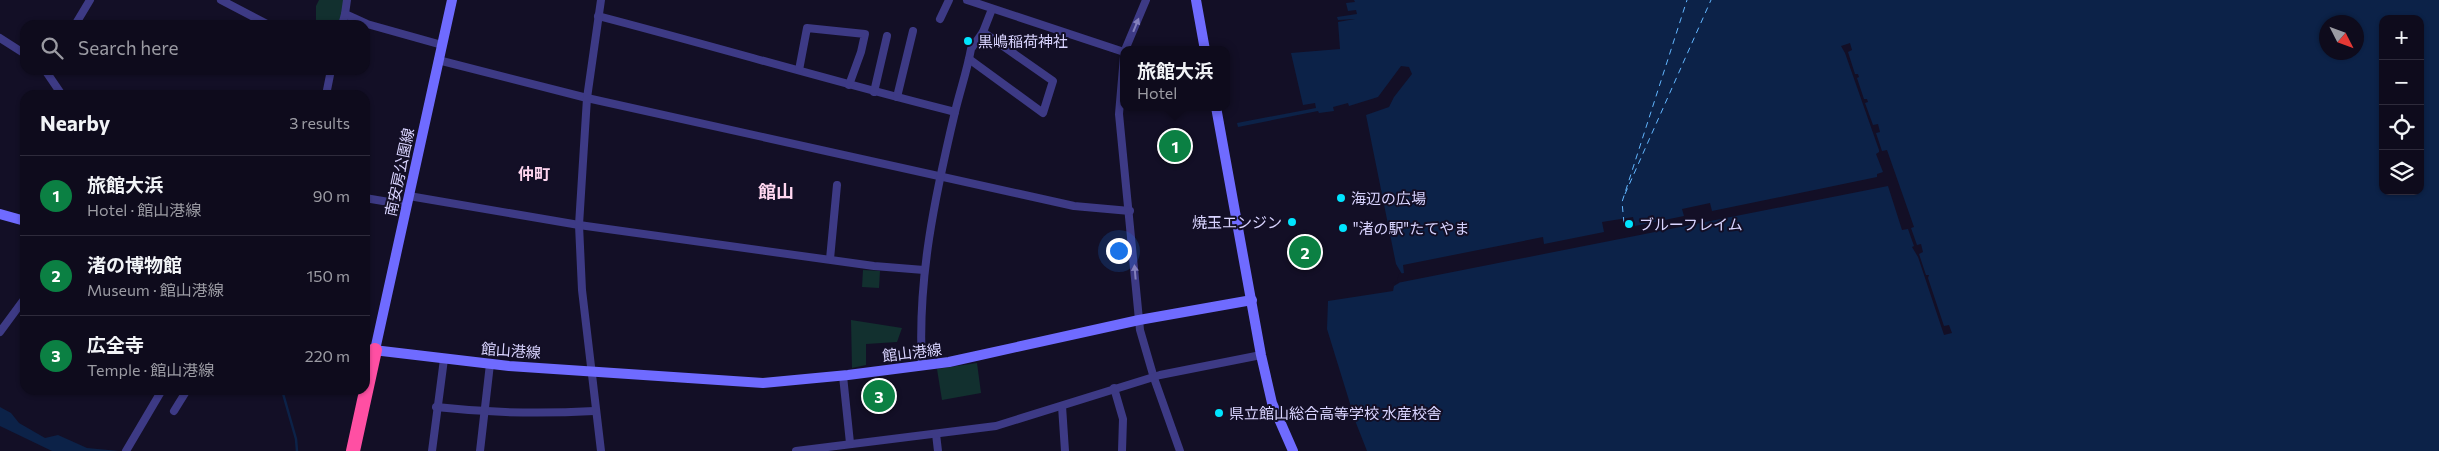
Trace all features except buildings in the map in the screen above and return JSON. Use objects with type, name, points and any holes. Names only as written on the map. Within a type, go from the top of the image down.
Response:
[{"type":"highway","points":[[353,451],[362,395]]},
{"type":"main road","name":"南安房公園線","points":[[370,350],[408,200],[452,0]]},
{"type":"main road","points":[[1196,0],[1205,46]]},
{"type":"main road","points":[[1217,111],[1261,355],[1272,402],[1292,451]]},
{"type":"main road","points":[[0,214],[20,220]]},
{"type":"main road","name":"館山港線","points":[[370,350],[490,364],[747,382],[843,376],[949,362],[1139,320],[1252,300]]},
{"type":"street","points":[[78,20],[90,0]]},
{"type":"street","points":[[222,0],[260,20]]},
{"type":"street","points":[[343,20],[347,0]]},
{"type":"street","points":[[600,451],[594,412],[592,370],[582,290],[579,225],[588,98],[601,0]]},
{"type":"street","points":[[940,19],[949,0]]},
{"type":"street","points":[[967,0],[992,10],[1120,50]]},
{"type":"street","points":[[1126,46],[1146,0]]},
{"type":"street","points":[[922,366],[920,325],[924,270],[941,176],[971,49],[983,32],[992,10]]},
{"type":"street","points":[[345,14],[358,20]]},
{"type":"street","points":[[598,16],[874,92],[955,112]]},
{"type":"street","points":[[370,25],[442,45]]},
{"type":"street","points":[[799,70],[807,28],[865,34],[861,52],[849,85]]},
{"type":"street","points":[[897,97],[913,31]]},
{"type":"street","points":[[969,59],[1043,113],[1054,81],[983,32]]},
{"type":"street","points":[[874,92],[887,36]]},
{"type":"street","points":[[0,38],[20,51]]},
{"type":"street","points":[[438,60],[588,98],[1074,206],[1130,211]]},
{"type":"street","points":[[48,75],[59,90]]},
{"type":"street","points":[[327,90],[330,75]]},
{"type":"street","points":[[1120,102],[1119,114],[1130,211],[1139,320],[1154,378],[1180,451]]},
{"type":"street","points":[[830,259],[837,185]]},
{"type":"street","points":[[370,198],[408,200],[579,225],[924,270]]},
{"type":"street","points":[[0,332],[20,305]]},
{"type":"street","points":[[796,451],[996,426],[1160,375],[1261,355]]},
{"type":"street","points":[[432,451],[436,407],[444,358]]},
{"type":"street","points":[[480,451],[490,364]]},
{"type":"street","points":[[843,376],[850,443]]},
{"type":"street","points":[[1114,388],[1123,419],[1122,451]]},
{"type":"street","points":[[127,449],[159,395]]},
{"type":"street","points":[[174,410],[184,395]]},
{"type":"street","points":[[1062,406],[1065,451]]},
{"type":"street","points":[[436,407],[483,412],[542,414],[594,412]]},
{"type":"street","points":[[936,434],[938,451]]},
{"type":"green space","points":[[319,0],[345,0],[340,20],[316,20],[316,6]]},
{"type":"green space","points":[[863,270],[880,271],[879,288],[862,287]]},
{"type":"green space","points":[[851,320],[902,328],[897,342],[866,344],[866,365],[852,368]]},
{"type":"green space","points":[[977,363],[981,393],[942,400],[937,369]]},
{"type":"water","points":[[1354,0],[2439,0],[2439,451],[1367,451],[1356,423],[1327,329],[1328,301],[1393,291],[1394,286],[1399,283],[1402,274],[1396,264],[1366,115],[1389,107],[1394,97],[1412,74],[1409,67],[1401,66],[1378,97],[1349,106],[1348,103],[1333,107],[1334,111],[1319,113],[1318,111],[1238,127],[1237,123],[1316,108],[1315,103],[1303,105],[1291,53],[1340,49],[1338,22],[1355,19],[1338,20],[1337,17],[1357,14],[1356,10],[1348,11],[1346,3],[1355,2]]},
{"type":"water","points":[[0,407],[11,413],[19,423],[45,438],[58,435],[87,448],[119,451],[52,451],[0,426]]},
{"type":"pier","points":[[1850,43],[1852,50],[1848,52],[1855,74],[1858,74],[1859,77],[1857,78],[1864,99],[1867,99],[1868,102],[1865,103],[1873,125],[1878,124],[1880,132],[1876,133],[1882,151],[1887,150],[1914,227],[1911,228],[1917,245],[1921,244],[1923,252],[1919,254],[1926,275],[1929,275],[1928,278],[1944,326],[1949,325],[1952,333],[1944,335],[1918,257],[1912,247],[1914,246],[1908,229],[1902,230],[1888,186],[1392,284],[1397,281],[1399,274],[1404,273],[1403,265],[1543,237],[1544,244],[1604,232],[1602,222],[1633,217],[1635,226],[1684,216],[1682,209],[1710,203],[1712,211],[1877,177],[1877,174],[1883,172],[1876,154],[1879,150],[1841,46]]},
{"type":"waterway","points":[[283,395],[296,439],[297,451]]},
{"type":"ferry route","points":[[1624,223],[1622,202],[1687,0]]},
{"type":"ferry route","points":[[1625,194],[1711,0]]},
{"type":"place","name":"黒嶋稲荷神社","points":[[968,41]]},
{"type":"place","name":"旅館大浜","points":[[1175,146]]},
{"type":"place","name":"海辺の広場","points":[[1341,198]]},
{"type":"place","name":"焼玉エンジン","points":[[1292,222]]},
{"type":"place","name":"ブルーフレイム","points":[[1629,224]]},
{"type":"place","name":"\"渚の駅\"たてやま","points":[[1343,228]]},
{"type":"place","name":"渚の博物館","points":[[1305,252]]},
{"type":"place","name":"広全寺","points":[[879,396]]},
{"type":"place","name":"県立館山総合高等学校 水産校舎","points":[[1219,413]]},
{"type":"district","name":"仲町","points":[[534,173]]},
{"type":"district","name":"館山","points":[[776,191]]}]
